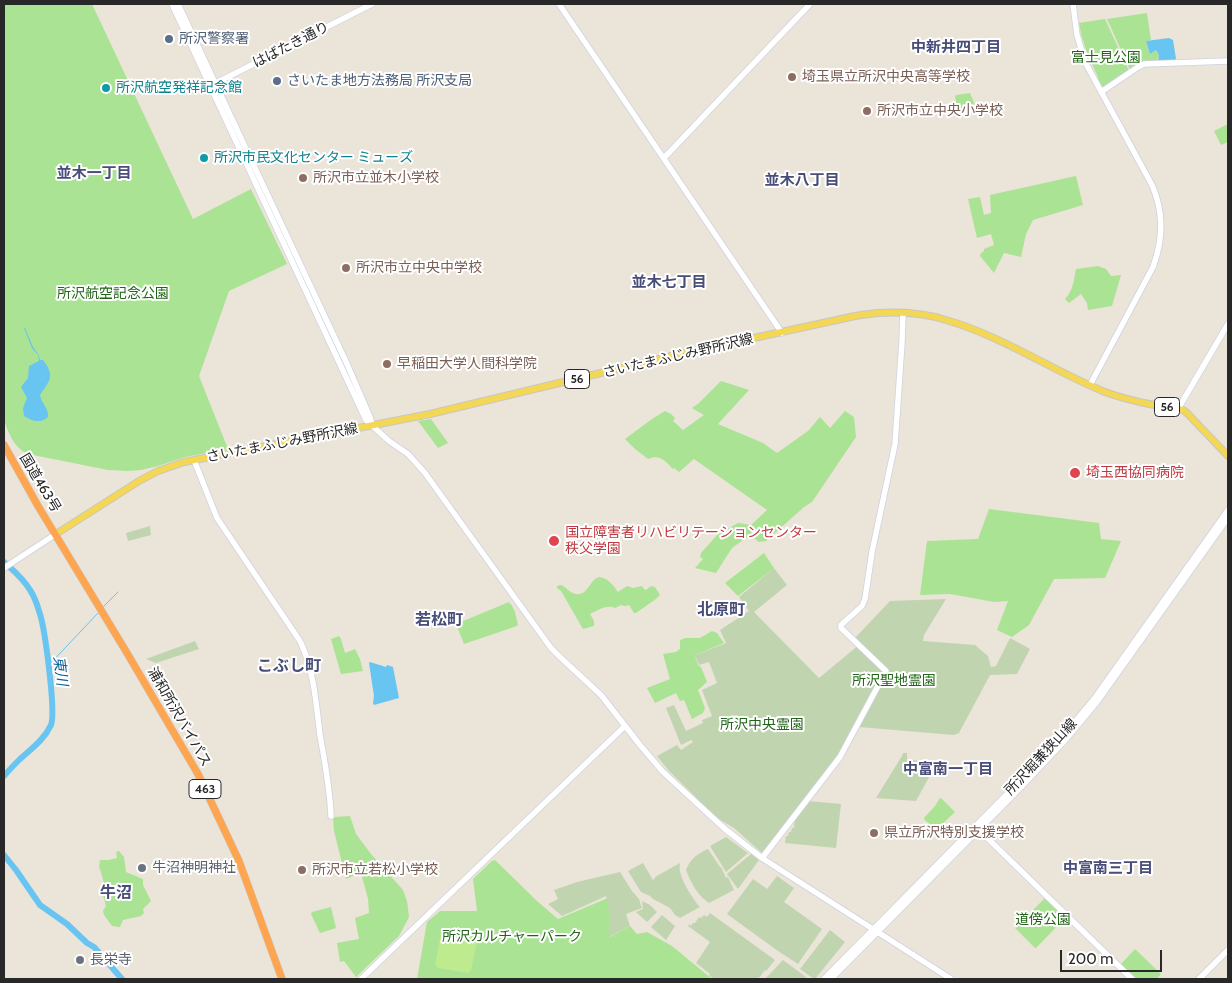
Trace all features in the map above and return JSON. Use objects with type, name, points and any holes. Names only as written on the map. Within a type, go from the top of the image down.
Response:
[{"type":"highway","name":"国道463号","points":[[4,445],[56,534]]},
{"type":"highway","name":"浦和所沢バイパス","points":[[56,534],[177,737],[206,790],[239,861],[282,979]]},
{"type":"main road","name":"さいたまふじみ野所沢線","points":[[56,534],[149,476],[174,465],[430,414],[680,354],[862,315],[883,313],[918,314],[962,325],[1105,391],[1134,401],[1187,412],[1228,456]]},
{"type":"street","points":[[172,4],[213,85]]},
{"type":"street","points":[[178,4],[366,420],[389,441],[408,454],[419,466],[551,648],[601,695],[664,772],[716,821],[762,858],[951,979]]},
{"type":"street","name":"はばたき通り","points":[[213,85],[372,4]]},
{"type":"street","points":[[559,4],[782,333]]},
{"type":"street","points":[[664,158],[810,4]]},
{"type":"street","points":[[1073,4],[1077,35],[1083,55],[1153,187],[1160,212],[1161,238],[1153,267],[1090,385]]},
{"type":"street","points":[[1101,92],[1144,64],[1228,61]]},
{"type":"street","points":[[762,858],[840,757],[886,672],[841,628],[841,625],[862,606],[866,599],[872,552],[895,444],[903,313]]},
{"type":"street","points":[[1178,409],[1228,324]]},
{"type":"street","points":[[194,460],[218,518],[300,641],[307,656],[328,785],[331,816]]},
{"type":"street","name":"所沢堀兼狭山線","points":[[977,828],[1064,735],[1094,699],[1228,510]]},
{"type":"street","name":"所沢堀兼狭山線","points":[[824,979],[875,931],[1062,744],[1097,702],[1228,518]]},
{"type":"street","points":[[7,566],[56,534]]},
{"type":"street","points":[[362,979],[625,726]]},
{"type":"street","points":[[977,828],[1132,979]]},
{"type":"street","name":"所沢堀兼狭山線","points":[[831,979],[875,931]]},
{"type":"street","points":[[1199,979],[1228,950]]},
{"type":"green space","name":"所沢航空記念公園","points":[[4,4],[92,4],[193,219],[251,189],[287,264],[229,291],[199,376],[228,449],[185,457],[141,470],[108,470],[28,454],[19,448],[10,435],[4,420]]},
{"type":"green space","points":[[1147,13],[1151,40],[1146,41],[1150,54],[1156,50],[1159,55],[1157,61],[1130,70],[1107,19]]},
{"type":"green space","name":"富士見公園","points":[[1105,19],[1129,71],[1103,88],[1087,53],[1079,23]]},
{"type":"green space","points":[[970,93],[975,105],[960,112],[955,96]]},
{"type":"green space","points":[[1228,124],[1228,142],[1221,145],[1214,131]]},
{"type":"green space","points":[[1076,176],[1083,205],[1033,220],[1026,234],[1021,257],[1004,253],[994,273],[980,256],[984,249],[994,245],[991,234],[977,238],[968,199],[980,197],[984,215],[991,213],[990,195]]},
{"type":"green space","points":[[1098,266],[1106,269],[1111,276],[1121,275],[1112,306],[1088,310],[1087,303],[1081,294],[1069,303],[1065,299],[1074,281],[1076,269]]},
{"type":"green space","points":[[721,381],[749,390],[718,424],[763,443],[777,453],[808,431],[820,417],[830,428],[845,411],[854,417],[856,437],[812,502],[766,541],[759,542],[750,535],[732,548],[716,573],[695,568],[703,559],[700,557],[701,553],[718,534],[738,523],[751,525],[767,510],[694,459],[679,472],[659,458],[648,459],[625,439],[665,411],[675,418],[673,421],[683,430],[704,415],[692,408]]},
{"type":"green space","points":[[431,419],[448,443],[438,448],[418,421]]},
{"type":"green space","points":[[989,509],[1099,523],[1101,539],[1121,541],[1105,578],[1054,579],[1029,625],[1012,637],[997,630],[1008,601],[994,602],[950,594],[920,595],[927,541],[978,539]]},
{"type":"green space","points":[[150,526],[151,535],[128,541],[126,533]]},
{"type":"green space","points":[[764,553],[774,568],[738,596],[725,583]]},
{"type":"green space","name":"所沢聖地霊園","points":[[774,568],[787,585],[754,612],[819,678],[860,644],[855,638],[890,601],[946,599],[924,635],[923,641],[975,645],[988,656],[991,667],[996,666],[1010,638],[1030,649],[1017,674],[990,675],[959,733],[954,735],[859,727],[842,754],[762,853],[734,828],[714,815],[669,771],[657,756],[677,745],[681,750],[693,742],[691,740],[681,745],[666,708],[674,705],[686,731],[703,723],[702,720],[712,716],[702,690],[717,683],[709,662],[699,665],[695,655],[726,643],[720,630],[749,611],[739,597]]},
{"type":"green space","points":[[599,577],[608,580],[618,592],[627,586],[633,588],[642,586],[646,590],[651,586],[655,587],[660,595],[636,613],[634,613],[629,605],[599,609],[590,614],[594,621],[594,626],[583,629],[557,586],[561,585],[576,594],[580,594]]},
{"type":"green space","points":[[509,602],[515,612],[517,626],[464,644],[456,624]]},
{"type":"green space","points":[[712,631],[717,633],[724,643],[695,655],[707,682],[698,690],[705,708],[703,713],[692,719],[684,700],[680,701],[676,693],[655,703],[647,688],[670,679],[663,654],[676,652],[680,649],[680,640],[700,638]]},
{"type":"green space","points":[[339,636],[345,653],[355,649],[363,671],[341,674],[331,639]]},
{"type":"green space","points":[[195,641],[199,649],[156,663],[146,659]]},
{"type":"green space","points":[[903,753],[907,753],[907,760],[925,761],[925,768],[933,768],[916,801],[876,798],[902,756]]},
{"type":"green space","points":[[940,798],[955,812],[935,830],[924,818]]},
{"type":"green space","points":[[809,801],[841,804],[836,848],[785,843],[786,836],[794,828],[795,819]]},
{"type":"green space","points":[[350,816],[356,834],[403,890],[407,901],[409,917],[399,936],[356,977],[344,961],[340,962],[337,943],[359,939],[355,918],[369,913],[368,899],[361,873],[346,879],[334,831],[333,819],[335,817]]},
{"type":"green space","points":[[726,837],[748,853],[726,872],[710,846]]},
{"type":"green space","points":[[708,849],[721,867],[726,878],[728,877],[734,890],[709,903],[695,889],[686,870],[695,857]]},
{"type":"green space","points":[[119,851],[124,857],[126,872],[143,879],[143,885],[151,901],[143,909],[144,913],[141,916],[123,920],[120,927],[112,926],[104,915],[103,911],[106,906],[103,895],[104,883],[99,866],[100,860],[117,858],[116,852]]},
{"type":"green space","points":[[751,854],[759,860],[738,889],[727,874]]},
{"type":"green space","name":"所沢カルチャーパーク","points":[[495,860],[558,919],[608,898],[610,937],[630,926],[637,934],[647,932],[672,946],[712,979],[417,979],[427,922],[440,911],[477,911],[473,879]]},
{"type":"green space","points":[[643,863],[653,880],[680,863],[683,880],[700,907],[680,918],[670,908],[641,892],[628,871]]},
{"type":"green space","points":[[620,872],[639,899],[642,908],[626,914],[630,926],[609,937],[610,916],[606,896],[562,916],[548,904],[558,899],[554,890],[577,882]]},
{"type":"green space","points":[[777,876],[794,888],[784,902],[822,929],[798,964],[727,914],[753,879],[767,889]]},
{"type":"green space","name":"道傍公園","points":[[1045,898],[1065,918],[1035,948],[1015,928]]},
{"type":"green space","points":[[642,901],[650,905],[657,912],[647,922],[636,912],[643,909]]},
{"type":"green space","points":[[331,907],[336,928],[320,933],[311,914],[312,912]]},
{"type":"green space","points":[[710,913],[775,960],[759,978],[714,979],[696,963],[710,942],[688,926],[695,923],[699,917],[701,918],[704,915],[707,917]]},
{"type":"green space","points":[[662,915],[675,926],[666,940],[651,927]]},
{"type":"green space","points":[[830,930],[845,942],[814,979],[800,969]]},
{"type":"green space","points":[[445,932],[474,937],[477,941],[471,971],[468,973],[438,968],[435,965],[441,935]]},
{"type":"green space","points":[[1135,949],[1161,974],[1157,979],[1137,979],[1121,964]]},
{"type":"green space","points":[[783,960],[806,977],[804,979],[765,979]]},
{"type":"water","points":[[1169,38],[1173,40],[1176,59],[1158,61],[1159,55],[1156,50],[1150,54],[1146,41]]},
{"type":"water","points":[[24,328],[38,354],[40,360],[43,360],[47,366],[50,375],[50,379],[40,395],[48,417],[39,421],[24,416],[23,408],[27,398],[21,387],[28,378],[29,366],[39,361],[38,355],[32,348]]},
{"type":"water","points":[[370,662],[393,667],[399,698],[374,705]]},
{"type":"waterway","name":"東川","points":[[4,562],[27,586],[38,608],[44,634],[52,704],[51,725],[45,735],[4,776]]},
{"type":"waterway","points":[[103,607],[118,592]]},
{"type":"waterway","points":[[48,666],[99,612]]},
{"type":"waterway","name":"東川","points":[[4,855],[40,905],[67,924],[94,947],[122,979]]},
{"type":"place","name":"所沢警察署","points":[[169,39]]},
{"type":"place","name":"埼玉県立所沢中央高等学校","points":[[792,77]]},
{"type":"place","name":"さいたま地方法務局 所沢支局","points":[[277,81]]},
{"type":"place","name":"所沢航空発祥記念館","points":[[106,88]]},
{"type":"place","name":"所沢市立中央小学校","points":[[867,111]]},
{"type":"place","name":"所沢市民文化センター ミューズ","points":[[204,158]]},
{"type":"place","name":"所沢市立並木小学校","points":[[303,178]]},
{"type":"place","name":"所沢市立中央中学校","points":[[346,268]]},
{"type":"place","name":"早稲田大学人間科学院","points":[[387,364]]},
{"type":"place","name":"埼玉西協同病院","points":[[1075,473]]},
{"type":"place","name":"国立障害者リハビリテーションセンター 秩父学園","points":[[554,541]]},
{"type":"place","name":"県立所沢特別支援学校","points":[[874,833]]},
{"type":"place","name":"牛沼神明神社","points":[[142,868]]},
{"type":"place","name":"所沢市立若松小学校","points":[[302,870]]},
{"type":"place","name":"長栄寺","points":[[80,960]]},
{"type":"district","name":"中新井四丁目","points":[[956,48]]},
{"type":"district","name":"並木一丁目","points":[[94,174]]},
{"type":"district","name":"並木八丁目","points":[[802,181]]},
{"type":"district","name":"並木七丁目","points":[[669,283]]},
{"type":"district","name":"北原町","points":[[721,610]]},
{"type":"district","name":"若松町","points":[[439,620]]},
{"type":"district","name":"こぶし町","points":[[289,666]]},
{"type":"district","name":"中富南一丁目","points":[[948,770]]},
{"type":"district","name":"中富南三丁目","points":[[1108,869]]},
{"type":"district","name":"牛沼","points":[[116,893]]},
{"type":"park label","name":"所沢中央霊園","points":[[762,725]]}]
